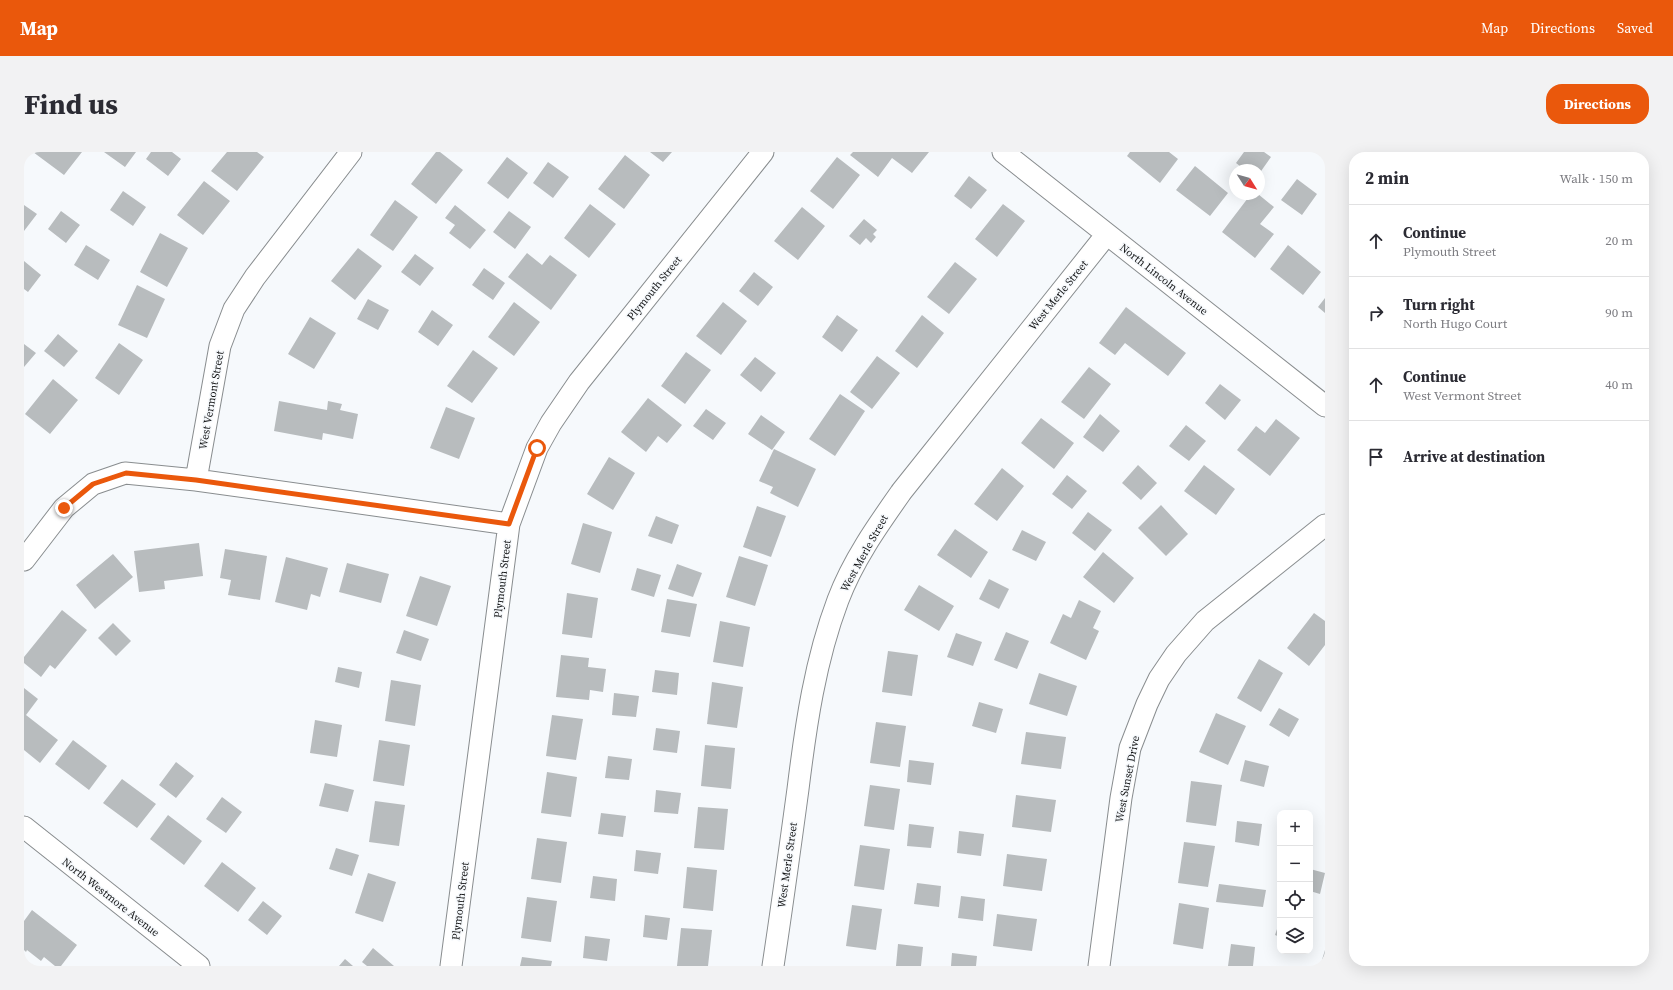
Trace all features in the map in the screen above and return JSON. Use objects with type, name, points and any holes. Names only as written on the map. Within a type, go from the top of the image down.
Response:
[{"type":"street","name":"West Vermont Street","points":[[196,480],[220,346],[234,309],[255,277],[351,152]]},
{"type":"street","name":"Plymouth Street","points":[[451,966],[509,524],[537,448],[551,423],[579,382],[763,152]]},
{"type":"street","name":"North Lincoln Avenue","points":[[1003,152],[1325,406]]},
{"type":"street","name":"West Merle Street","points":[[774,966],[809,706],[820,652],[838,600],[850,572],[875,528],[902,490],[1107,234]]},
{"type":"street","points":[[24,560],[64,508],[93,484],[126,473],[196,480],[509,524]]},
{"type":"street","name":"West Sunset Drive","points":[[1099,966],[1121,798],[1130,748],[1147,704],[1159,680],[1176,654],[1205,622],[1325,525]]},
{"type":"street","name":"North Westmore Avenue","points":[[24,827],[199,966]]},
{"type":"building","points":[[33,152],[82,152],[64,175]]},
{"type":"building","points":[[104,152],[136,152],[125,167]]},
{"type":"building","points":[[151,152],[172,152],[181,159],[168,176],[146,159]]},
{"type":"building","points":[[227,152],[257,152],[264,157],[237,191],[211,171]]},
{"type":"building","points":[[436,152],[440,152],[463,170],[436,204],[411,184]]},
{"type":"building","points":[[650,152],[672,152],[663,162]]},
{"type":"building","points":[[853,152],[929,152],[912,173],[892,158],[878,177],[850,155]]},
{"type":"building","points":[[1130,152],[1169,152],[1178,159],[1160,183],[1127,156]]},
{"type":"building","points":[[1244,152],[1264,152],[1271,157],[1265,166],[1265,164],[1236,163]]},
{"type":"building","points":[[625,155],[650,175],[624,209],[598,189]]},
{"type":"building","points":[[507,157],[528,173],[508,199],[487,183]]},
{"type":"building","points":[[837,157],[860,175],[833,209],[810,191]]},
{"type":"building","points":[[548,162],[569,177],[553,198],[533,183]]},
{"type":"building","points":[[1195,166],[1228,193],[1210,216],[1176,190]]},
{"type":"building","points":[[969,176],[987,190],[971,209],[954,196]]},
{"type":"building","points":[[1297,179],[1317,194],[1302,215],[1281,200]]},
{"type":"building","points":[[204,181],[230,201],[203,235],[177,215]]},
{"type":"building","points":[[123,191],[146,207],[133,226],[110,210]]},
{"type":"building","points":[[395,200],[418,217],[393,251],[370,235]]},
{"type":"building","points":[[1246,200],[1265,200],[1274,207],[1260,224],[1274,234],[1255,258],[1222,232]]},
{"type":"building","points":[[590,204],[616,224],[589,258],[564,238]]},
{"type":"building","points":[[1003,204],[1025,221],[997,257],[975,239]]},
{"type":"building","points":[[24,205],[37,214],[24,231]]},
{"type":"building","points":[[455,205],[486,230],[470,249],[449,233],[455,225],[445,218]]},
{"type":"building","points":[[802,207],[825,226],[798,260],[774,241]]},
{"type":"building","points":[[61,211],[80,225],[66,243],[48,229]]},
{"type":"building","points":[[509,211],[531,227],[515,249],[493,232]]},
{"type":"building","points":[[864,219],[877,230],[873,234],[876,237],[871,243],[866,238],[860,245],[849,236]]},
{"type":"building","points":[[160,233],[188,248],[167,287],[140,272]]},
{"type":"building","points":[[86,245],[110,260],[98,280],[74,265]]},
{"type":"building","points":[[1288,245],[1321,272],[1303,295],[1270,269]]},
{"type":"building","points":[[358,248],[382,266],[355,300],[331,281]]},
{"type":"building","points":[[527,253],[542,265],[550,255],[577,275],[551,310],[508,277]]},
{"type":"building","points":[[415,254],[434,268],[420,286],[401,272]]},
{"type":"building","points":[[24,261],[41,275],[28,292],[24,289]]},
{"type":"building","points":[[955,262],[977,279],[949,314],[927,297]]},
{"type":"building","points":[[484,268],[505,283],[493,300],[472,285]]},
{"type":"building","points":[[754,272],[773,287],[758,306],[739,291]]},
{"type":"building","points":[[137,285],[165,299],[147,338],[118,325]]},
{"type":"building","points":[[1325,298],[1325,313],[1318,307]]},
{"type":"building","points":[[368,299],[389,310],[378,330],[357,319]]},
{"type":"building","points":[[514,302],[540,322],[514,356],[488,337]]},
{"type":"building","points":[[723,302],[747,321],[721,355],[696,336]]},
{"type":"building","points":[[1126,307],[1186,353],[1168,376],[1125,343],[1115,355],[1099,343]]},
{"type":"building","points":[[432,310],[453,325],[438,346],[418,332]]},
{"type":"building","points":[[837,315],[858,330],[842,352],[822,337]]},
{"type":"building","points":[[922,315],[944,333],[917,368],[895,351]]},
{"type":"building","points":[[310,317],[336,333],[314,369],[288,354]]},
{"type":"building","points":[[58,334],[78,351],[64,367],[44,351]]},
{"type":"building","points":[[119,343],[143,360],[119,395],[95,378]]},
{"type":"building","points":[[24,344],[36,353],[24,367]]},
{"type":"building","points":[[473,350],[498,368],[472,403],[447,386]]},
{"type":"building","points":[[686,352],[711,370],[685,404],[661,386]]},
{"type":"building","points":[[877,356],[900,373],[872,409],[850,392]]},
{"type":"building","points":[[755,357],[776,373],[761,392],[740,375]]},
{"type":"building","points":[[1089,367],[1111,384],[1084,419],[1061,402]]},
{"type":"building","points":[[53,379],[78,400],[50,434],[25,414]]},
{"type":"building","points":[[1220,384],[1241,400],[1225,420],[1205,403]]},
{"type":"building","points":[[840,394],[865,411],[835,456],[809,439]]},
{"type":"building","points":[[648,398],[682,425],[667,443],[658,436],[646,452],[621,432]]},
{"type":"building","points":[[279,401],[327,410],[328,401],[342,404],[340,410],[358,414],[353,439],[323,433],[322,440],[274,431]]},
{"type":"building","points":[[446,407],[475,418],[459,459],[430,448]]},
{"type":"building","points":[[706,409],[726,423],[713,440],[693,426]]},
{"type":"building","points":[[1100,414],[1120,431],[1103,452],[1083,437]]},
{"type":"building","points":[[761,415],[785,432],[772,450],[748,434]]},
{"type":"building","points":[[1041,418],[1074,443],[1054,469],[1021,443]]},
{"type":"building","points":[[1276,419],[1300,438],[1270,476],[1237,450],[1256,426],[1265,433]]},
{"type":"building","points":[[1186,425],[1206,441],[1189,461],[1169,446]]},
{"type":"building","points":[[774,449],[816,469],[798,507],[770,493],[773,487],[759,481]]},
{"type":"building","points":[[609,457],[635,473],[613,510],[587,494]]},
{"type":"building","points":[[1138,465],[1157,483],[1141,500],[1122,483]]},
{"type":"building","points":[[1204,465],[1235,489],[1216,515],[1184,491]]},
{"type":"building","points":[[1002,468],[1024,486],[997,521],[974,504]]},
{"type":"building","points":[[1067,475],[1087,491],[1072,509],[1052,494]]},
{"type":"building","points":[[1161,505],[1188,534],[1166,556],[1138,528]]},
{"type":"building","points":[[757,506],[786,516],[771,557],[743,547]]},
{"type":"building","points":[[1088,512],[1112,530],[1095,551],[1072,533]]},
{"type":"building","points":[[656,516],[679,525],[672,544],[648,536]]},
{"type":"building","points":[[583,523],[612,532],[600,573],[571,564]]},
{"type":"building","points":[[955,529],[988,552],[971,578],[937,555]]},
{"type":"building","points":[[1022,530],[1046,542],[1036,561],[1012,550]]},
{"type":"building","points":[[199,543],[203,576],[164,581],[165,589],[139,592],[134,551]]},
{"type":"building","points":[[225,549],[267,556],[260,600],[228,595],[231,580],[220,578]]},
{"type":"building","points":[[1103,552],[1134,578],[1114,603],[1083,577]]},
{"type":"building","points":[[113,554],[133,577],[95,609],[76,585]]},
{"type":"building","points":[[739,556],[768,565],[755,606],[726,597]]},
{"type":"building","points":[[286,557],[328,568],[320,597],[311,594],[307,610],[275,602]]},
{"type":"building","points":[[347,563],[389,574],[381,603],[339,592]]},
{"type":"building","points":[[677,564],[702,573],[693,597],[668,589]]},
{"type":"building","points":[[637,568],[661,575],[654,597],[631,590]]},
{"type":"building","points":[[420,576],[451,586],[437,626],[406,616]]},
{"type":"building","points":[[989,579],[1009,589],[999,609],[979,599]]},
{"type":"building","points":[[919,585],[954,606],[939,631],[904,610]]},
{"type":"building","points":[[567,593],[598,598],[592,638],[562,634]]},
{"type":"building","points":[[667,599],[697,604],[690,637],[661,632]]},
{"type":"building","points":[[1079,600],[1101,611],[1093,628],[1099,631],[1086,660],[1050,643],[1063,614],[1071,618]]},
{"type":"building","points":[[62,610],[87,630],[55,669],[50,665],[41,677],[24,663],[24,657]]},
{"type":"building","points":[[1314,613],[1325,621],[1325,645],[1309,666],[1287,648]]},
{"type":"building","points":[[720,621],[750,627],[743,667],[713,662]]},
{"type":"building","points":[[113,623],[131,641],[116,656],[98,638]]},
{"type":"building","points":[[404,630],[429,639],[421,661],[396,653]]},
{"type":"building","points":[[1006,632],[1029,641],[1017,669],[994,660]]},
{"type":"building","points":[[956,633],[982,642],[973,666],[947,657]]},
{"type":"building","points":[[888,651],[918,655],[912,696],[882,692]]},
{"type":"building","points":[[561,655],[589,658],[588,667],[606,669],[603,692],[590,690],[589,700],[556,697]]},
{"type":"building","points":[[1259,659],[1283,673],[1261,712],[1237,698]]},
{"type":"building","points":[[338,667],[362,672],[359,688],[335,682]]},
{"type":"building","points":[[655,670],[679,673],[677,695],[652,692]]},
{"type":"building","points":[[1039,673],[1077,686],[1067,716],[1029,704]]},
{"type":"building","points":[[391,680],[421,685],[415,726],[385,721]]},
{"type":"building","points":[[712,682],[743,687],[737,728],[707,724]]},
{"type":"building","points":[[24,688],[38,699],[26,715],[58,740],[40,763],[24,750]]},
{"type":"building","points":[[614,693],[639,696],[636,717],[612,715]]},
{"type":"building","points":[[979,702],[1003,709],[996,733],[972,726]]},
{"type":"building","points":[[1279,708],[1299,719],[1289,737],[1269,725]]},
{"type":"building","points":[[1216,713],[1246,726],[1228,765],[1199,752]]},
{"type":"building","points":[[552,715],[583,719],[576,760],[546,756]]},
{"type":"building","points":[[315,720],[342,725],[337,757],[310,753]]},
{"type":"building","points":[[876,722],[906,726],[900,767],[870,763]]},
{"type":"building","points":[[656,728],[680,731],[677,753],[653,750]]},
{"type":"building","points":[[1026,732],[1066,737],[1061,769],[1021,764]]},
{"type":"building","points":[[73,740],[107,766],[89,790],[55,764]]},
{"type":"building","points":[[379,740],[410,745],[404,786],[373,781]]},
{"type":"building","points":[[705,745],[735,748],[731,789],[701,786]]},
{"type":"building","points":[[608,756],[632,759],[629,780],[605,778]]},
{"type":"building","points":[[909,760],[934,763],[931,785],[907,782]]},
{"type":"building","points":[[1245,760],[1269,766],[1264,787],[1240,781]]},
{"type":"building","points":[[176,762],[194,776],[176,798],[159,785]]},
{"type":"building","points":[[547,772],[577,777],[571,817],[541,813]]},
{"type":"building","points":[[122,779],[156,804],[137,828],[103,803]]},
{"type":"building","points":[[1191,781],[1222,785],[1216,826],[1186,822]]},
{"type":"building","points":[[325,783],[354,790],[348,812],[319,806]]},
{"type":"building","points":[[870,785],[900,789],[894,830],[864,826]]},
{"type":"building","points":[[656,790],[681,793],[678,814],[654,812]]},
{"type":"building","points":[[1016,795],[1056,800],[1051,832],[1012,827]]},
{"type":"building","points":[[222,797],[242,812],[226,833],[206,819]]},
{"type":"building","points":[[375,801],[405,805],[399,846],[369,842]]},
{"type":"building","points":[[698,807],[728,809],[724,850],[694,848]]},
{"type":"building","points":[[601,813],[626,816],[623,837],[598,834]]},
{"type":"building","points":[[168,815],[202,841],[184,865],[150,839]]},
{"type":"building","points":[[1237,821],[1262,824],[1259,846],[1235,842]]},
{"type":"building","points":[[909,824],[934,827],[931,848],[907,846]]},
{"type":"building","points":[[959,831],[984,834],[981,856],[957,853]]},
{"type":"building","points":[[537,838],[567,842],[561,883],[531,879]]},
{"type":"building","points":[[1184,842],[1215,846],[1208,887],[1178,883]]},
{"type":"building","points":[[860,845],[890,849],[884,890],[854,886]]},
{"type":"building","points":[[336,848],[359,855],[352,876],[329,869]]},
{"type":"building","points":[[636,850],[661,853],[658,874],[634,871]]},
{"type":"building","points":[[1007,854],[1047,859],[1042,891],[1003,886]]},
{"type":"building","points":[[222,862],[256,888],[238,912],[204,886]]},
{"type":"building","points":[[687,867],[717,870],[713,911],[683,908]]},
{"type":"building","points":[[1313,870],[1325,873],[1320,894],[1313,892]]},
{"type":"building","points":[[368,873],[396,882],[383,922],[355,913]]},
{"type":"building","points":[[593,876],[617,879],[615,901],[590,898]]},
{"type":"building","points":[[917,883],[941,886],[939,907],[914,904]]},
{"type":"building","points":[[1219,884],[1266,890],[1263,907],[1216,902]]},
{"type":"building","points":[[961,896],[985,899],[983,921],[958,918]]},
{"type":"building","points":[[527,897],[557,901],[551,942],[521,938]]},
{"type":"building","points":[[263,901],[282,916],[267,935],[248,920]]},
{"type":"building","points":[[1179,903],[1209,908],[1203,949],[1173,944]]},
{"type":"building","points":[[852,905],[882,909],[876,950],[846,946]]},
{"type":"building","points":[[32,910],[77,945],[61,966],[55,966],[44,957],[41,961],[27,950],[26,952],[24,950],[24,921]]},
{"type":"building","points":[[997,914],[1037,919],[1032,951],[993,946]]},
{"type":"building","points":[[645,915],[670,918],[667,940],[643,937]]},
{"type":"building","points":[[681,928],[712,930],[708,966],[677,966]]},
{"type":"building","points":[[585,936],[610,939],[607,961],[583,958]]},
{"type":"building","points":[[898,944],[923,947],[921,966],[896,966]]},
{"type":"building","points":[[1231,944],[1255,947],[1253,966],[1228,966]]},
{"type":"building","points":[[373,948],[394,966],[367,966],[362,962]]},
{"type":"building","points":[[1325,950],[1325,966],[1320,966]]},
{"type":"building","points":[[952,953],[977,956],[976,966],[951,966]]},
{"type":"building","points":[[522,957],[552,961],[551,966],[520,966]]},
{"type":"building","points":[[345,959],[353,966],[339,966]]},
{"type":"route","points":[[64,508],[93,484],[126,473],[196,480],[509,524],[537,448]]}]
